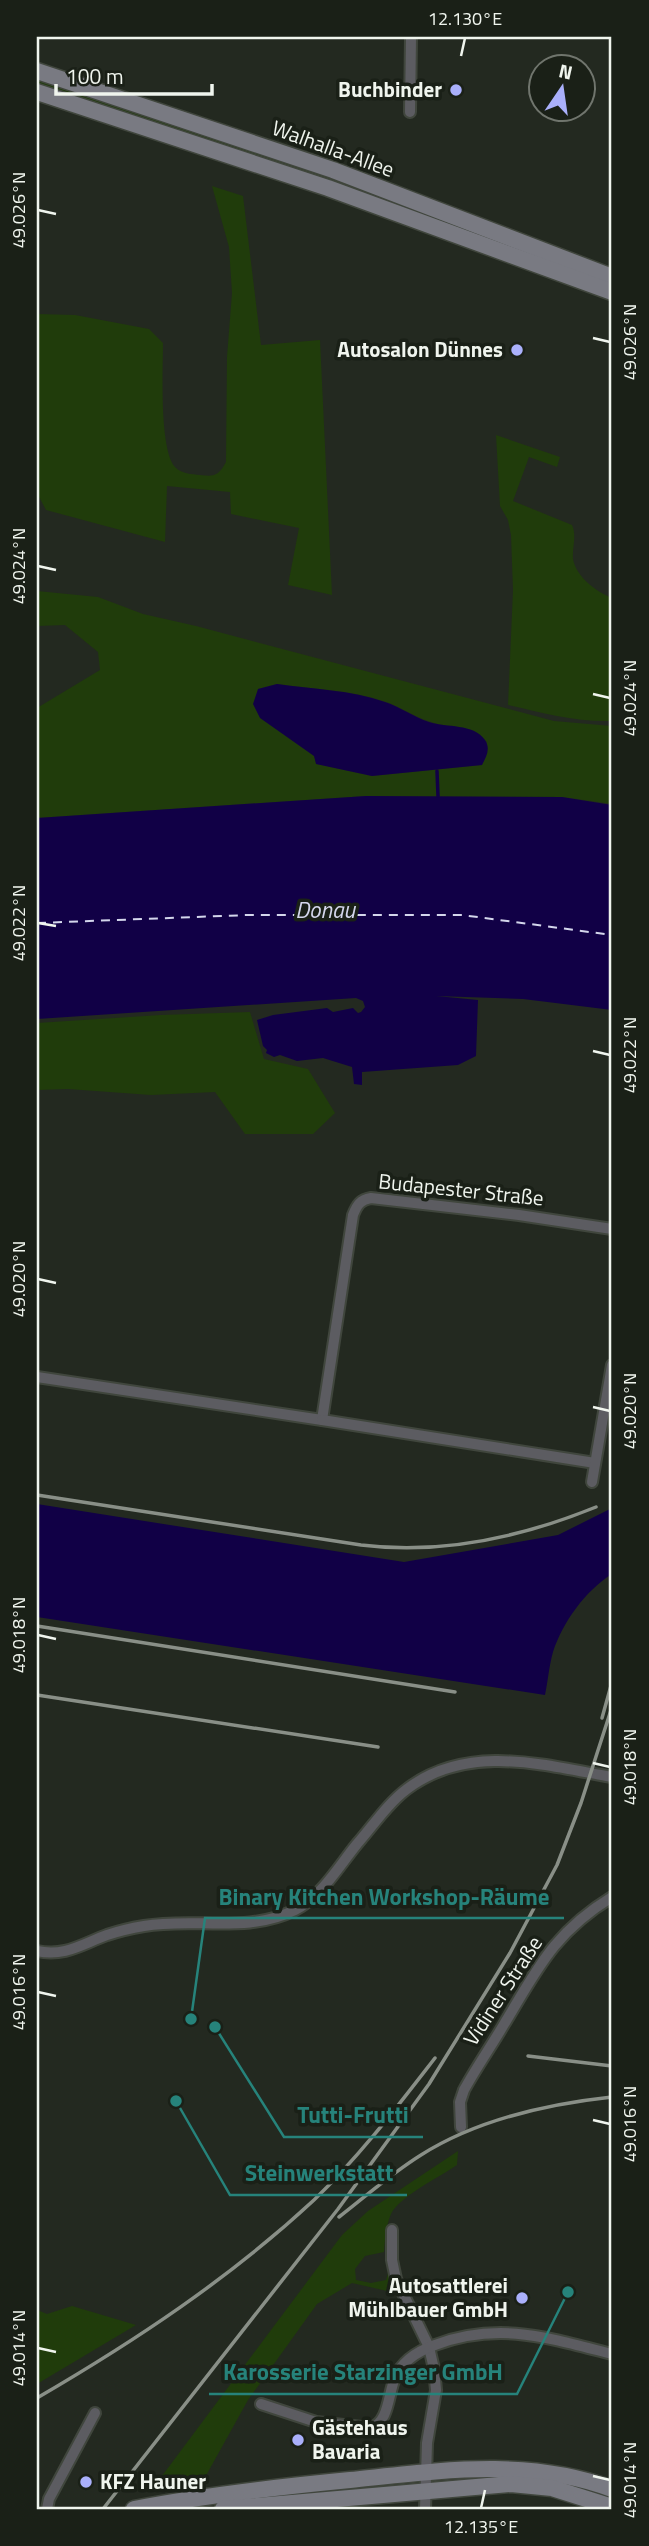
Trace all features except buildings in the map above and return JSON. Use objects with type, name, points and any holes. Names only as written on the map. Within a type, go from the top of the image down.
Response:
[{"type":"main road","name":"Walhalla-Allee","points":[[37,71],[333,170],[612,276]]},
{"type":"main road","name":"Walhalla-Allee","points":[[37,92],[279,171],[612,292]]},
{"type":"main road","points":[[134,2509],[224,2493],[513,2468],[568,2475],[612,2489]]},
{"type":"main road","points":[[223,2509],[300,2505],[511,2484],[552,2488],[612,2507]]},
{"type":"street","points":[[410,112],[411,37]]},
{"type":"street","name":"Budapester Straße","points":[[322,1420],[353,1215],[356,1206],[363,1200],[519,1215],[612,1229]]},
{"type":"street","points":[[592,1482],[612,1365]]},
{"type":"street","points":[[37,1377],[595,1463]]},
{"type":"street","points":[[37,1951],[72,1951],[107,1935],[153,1924],[256,1923],[289,1913],[317,1892],[393,1801],[408,1788],[450,1767],[513,1760],[612,1777]]},
{"type":"street","name":"Vidiner Straße","points":[[461,2127],[460,2102],[464,2090],[539,1965],[563,1933],[583,1916],[612,1898]]},
{"type":"street","points":[[392,2231],[391,2260],[396,2279],[429,2347],[436,2390],[427,2442],[425,2509]]},
{"type":"street","points":[[261,2404],[316,2422],[371,2428],[377,2426],[383,2418],[400,2368],[407,2360],[429,2347],[473,2334],[534,2334],[612,2354]]},
{"type":"street","points":[[47,2509],[49,2499],[95,2413]]},
{"type":"green space","points":[[37,74],[259,148],[612,285],[285,165],[37,83]]},
{"type":"green space","points":[[212,186],[243,196],[261,345],[320,340],[332,595],[288,585],[299,528],[231,514],[230,492],[167,486],[165,542],[46,510],[37,493],[37,314],[75,315],[149,329],[163,343],[164,427],[166,443],[175,467],[187,473],[209,476],[219,472],[226,462],[227,357],[232,293],[229,247]]},
{"type":"green space","points":[[496,435],[560,457],[557,467],[529,457],[513,501],[572,525],[573,559],[578,572],[594,588],[612,598],[612,721],[547,714],[508,705],[513,590],[511,535],[508,520],[500,506]]},
{"type":"green space","points":[[37,591],[98,597],[143,614],[554,721],[612,726],[612,804],[562,797],[366,796],[37,818],[37,708],[100,670],[98,652],[65,625],[37,626]],"holes":[[[277,684],[370,697],[428,721],[474,732],[487,742],[482,765],[372,776],[317,764],[314,756],[258,689]]]},
{"type":"green space","points":[[250,1012],[264,1059],[308,1069],[335,1113],[313,1134],[245,1134],[215,1092],[151,1095],[68,1089],[37,1090],[37,1023]]},
{"type":"green space","points":[[458,2151],[457,2165],[411,2194],[396,2207],[388,2223],[384,2252],[365,2256],[355,2269],[356,2280],[371,2283],[386,2280],[388,2273],[396,2293],[352,2283],[317,2304],[248,2400],[203,2481],[150,2492],[342,2235],[368,2211]]},
{"type":"green space","points":[[72,2306],[136,2325],[37,2384],[37,2310],[47,2314]]},
{"type":"water","points":[[277,684],[372,698],[429,722],[474,731],[485,740],[488,750],[482,765],[372,776],[316,764],[314,756],[260,718],[253,704],[258,689]]},
{"type":"water","name":"Donau","points":[[366,796],[562,797],[612,805],[612,1010],[523,999],[436,996],[478,1000],[476,1056],[458,1065],[362,1072],[362,1085],[354,1084],[352,1067],[323,1058],[297,1061],[266,1053],[257,1020],[273,1015],[327,1008],[333,1012],[353,1008],[358,1013],[365,1007],[363,1001],[356,998],[37,1019],[37,818]]},
{"type":"water","points":[[37,1504],[404,1562],[558,1535],[612,1508],[612,1574],[584,1598],[563,1630],[553,1652],[545,1695],[37,1617]]},
{"type":"waterway","points":[[437,771],[438,796]]},
{"type":"ferry route","points":[[37,923],[248,915],[462,915],[612,935]]},
{"type":"railway","points":[[37,1495],[361,1545],[421,1548],[510,1535],[596,1507]]},
{"type":"railway","points":[[37,1626],[455,1692]]},
{"type":"railway","points":[[602,1718],[612,1682]]},
{"type":"railway","points":[[37,1695],[378,1747]]},
{"type":"railway","points":[[103,2509],[338,2209],[429,2084],[510,1953],[557,1865],[581,1803],[612,1707]]},
{"type":"railway","points":[[528,2056],[612,2066]]},
{"type":"railway","points":[[37,2398],[181,2307],[282,2229],[347,2167],[435,2058]]},
{"type":"railway","points":[[339,2217],[389,2177],[443,2142],[514,2115],[612,2097]]},
{"type":"place","name":"Buchbinder","points":[[456,90]]},
{"type":"place","name":"Autosalon Dünnes","points":[[517,350]]},
{"type":"place","name":"Binary Kitchen Workshop-Räume","points":[[191,2019]]},
{"type":"place","name":"Tutti-Frutti","points":[[215,2027]]},
{"type":"place","name":"Steinwerkstatt","points":[[176,2101]]},
{"type":"place","name":"Karosserie Starzinger GmbH","points":[[568,2292]]},
{"type":"place","name":"Autosattlerei Mühlbauer GmbH","points":[[522,2298]]},
{"type":"place","name":"Gästehaus Bavaria","points":[[298,2440]]},
{"type":"place","name":"KFZ Hauner","points":[[86,2482]]}]
